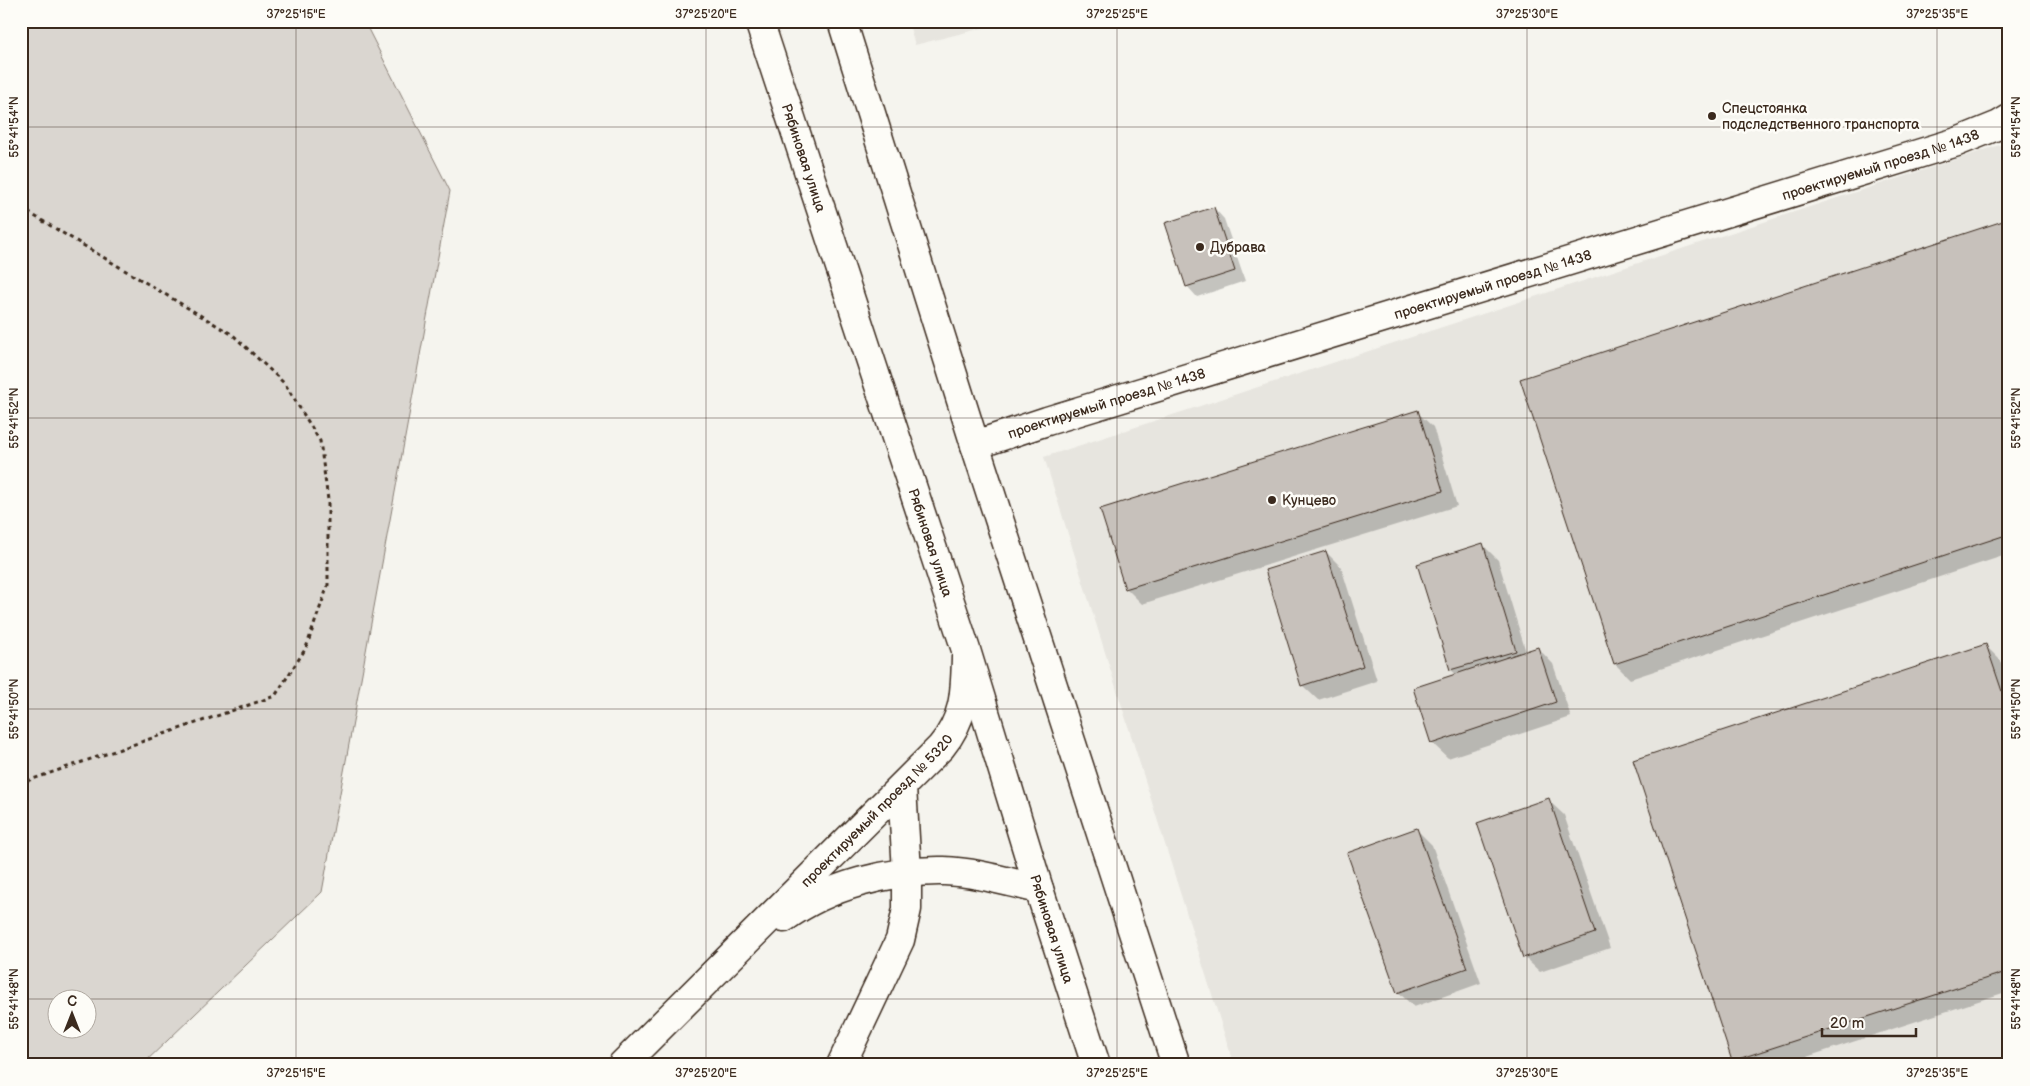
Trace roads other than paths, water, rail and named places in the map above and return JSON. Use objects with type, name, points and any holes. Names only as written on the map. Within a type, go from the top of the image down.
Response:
[{"type":"main road","name":"Рябиновая улица","points":[[759,21],[966,650],[1039,889],[1096,1065]]},
{"type":"main road","points":[[842,21],[975,445],[1176,1065]]},
{"type":"main road","name":"проектируемый проезд № 1438","points":[[975,445],[1047,421],[1957,142],[2009,119]]},
{"type":"main road","name":"проектируемый проезд № 5320","points":[[622,1065],[941,747],[956,727],[963,708],[966,650]]},
{"type":"main road","points":[[840,1065],[900,940],[907,909],[907,872],[902,787]]},
{"type":"main road","name":"проектируемый проезд № 5320","points":[[740,949],[789,914],[812,901],[881,876],[907,872],[946,871],[988,876],[1039,889]]},
{"type":"place","name":"Спецстоянка подследственного транспорта","points":[[1712,116]]},
{"type":"place","name":"Дубрава","points":[[1200,247]]},
{"type":"place","name":"Кунцево","points":[[1272,500]]}]
